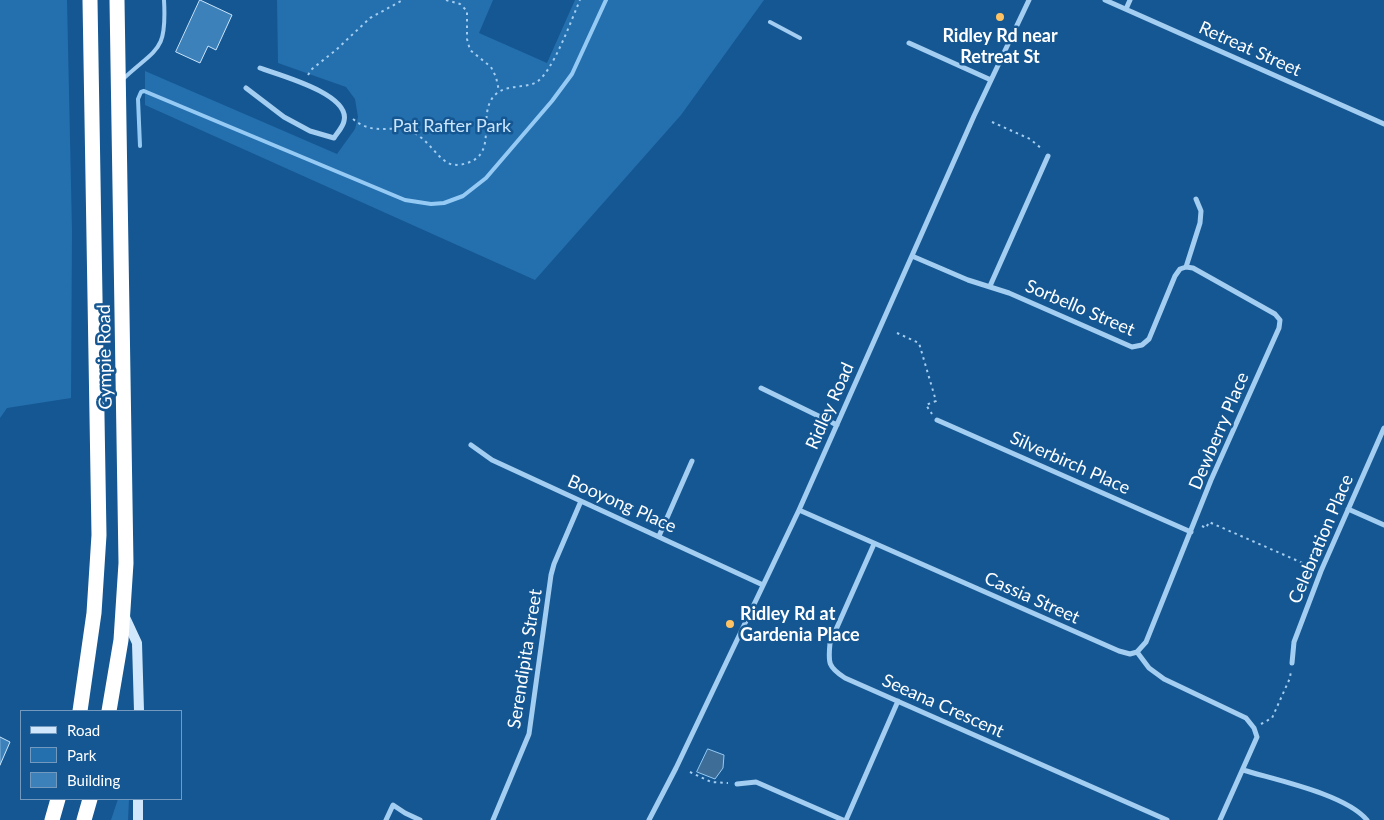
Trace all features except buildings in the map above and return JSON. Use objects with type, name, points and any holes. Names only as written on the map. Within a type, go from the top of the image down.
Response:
[{"type":"highway","name":"Gympie Road","points":[[80,710],[94,613],[99,535],[90,0]]},
{"type":"highway","name":"Gympie Road","points":[[117,0],[126,494],[126,563],[123,614]]},
{"type":"highway","points":[[109,710],[123,614]]},
{"type":"highway","points":[[52,820],[58,800]]},
{"type":"highway","points":[[84,820],[90,800]]},
{"type":"main road","name":"Gympie Road","points":[[123,614],[136,644],[138,710]]},
{"type":"main road","points":[[138,800],[138,820]]},
{"type":"street","name":"Ridley Road","points":[[649,820],[676,768],[799,510],[991,80],[1029,0]]},
{"type":"street","name":"Retreat Street","points":[[1105,0],[1384,124]]},
{"type":"street","points":[[1126,9],[1130,0]]},
{"type":"street","points":[[909,43],[991,80]]},
{"type":"street","points":[[246,88],[284,117],[310,131],[334,138],[344,122],[344,115],[332,97],[303,83],[260,68]]},
{"type":"street","points":[[990,286],[1048,156]]},
{"type":"street","name":"Sorbello Street","points":[[912,256],[949,273],[990,286],[1132,347],[1142,345],[1149,339],[1176,276],[1180,269],[1186,267],[1200,223],[1201,211],[1196,199]]},
{"type":"street","name":"Dewberry Place","points":[[1137,652],[1146,642],[1211,480],[1279,328],[1280,320],[1275,314],[1192,268],[1186,267]]},
{"type":"street","points":[[761,388],[837,425]]},
{"type":"street","name":"Silverbirch Place","points":[[937,420],[1191,532]]},
{"type":"street","name":"Celebration Place","points":[[1292,664],[1294,642],[1321,571],[1384,428]]},
{"type":"street","name":"Booyong Place","points":[[471,445],[492,460],[763,585]]},
{"type":"street","points":[[659,536],[692,461]]},
{"type":"street","name":"Serendipita Street","points":[[493,820],[529,734],[554,564],[582,501]]},
{"type":"street","name":"Cassia Street","points":[[799,510],[1119,651],[1130,654],[1137,652]]},
{"type":"street","points":[[1348,510],[1384,525]]},
{"type":"street","name":"Seeana Crescent","points":[[874,544],[830,643],[828,658],[832,669],[845,678],[1168,820]]},
{"type":"street","points":[[1137,652],[1149,668],[1164,679],[1246,718],[1254,728],[1257,737],[1220,820]]},
{"type":"street","points":[[737,784],[756,782],[845,820],[898,701]]},
{"type":"street","points":[[1243,770],[1337,799],[1357,810],[1366,820]]},
{"type":"street","points":[[386,820],[393,805],[420,820]]},
{"type":"lane","points":[[118,83],[159,47],[163,38],[165,22],[164,0]]},
{"type":"lane","points":[[770,22],[800,38]]},
{"type":"path","points":[[303,83],[312,69],[336,50],[366,21],[403,0]]},
{"type":"path","points":[[446,0],[460,4],[467,11],[467,39],[470,50],[491,67],[496,77],[499,91]]},
{"type":"path","points":[[344,115],[374,130],[410,131],[424,140],[449,163],[459,165],[476,159],[484,150],[488,107],[494,96],[499,91],[534,84],[544,77],[580,0]]},
{"type":"path","points":[[992,122],[1030,139],[1048,156]]},
{"type":"path","points":[[897,333],[919,343],[936,402],[926,405],[937,420]]},
{"type":"path","points":[[1202,526],[1206,528],[1209,522],[1321,571]]},
{"type":"path","points":[[1254,728],[1272,718],[1290,678],[1292,664]]},
{"type":"path","points":[[690,772],[711,782],[737,784]]},
{"type":"green space","points":[[0,0],[67,0],[72,231],[71,398],[7,408],[0,418]]},
{"type":"green space","name":"Pat Rafter Park","points":[[277,0],[493,0],[479,33],[547,63],[575,0],[764,0],[681,115],[535,280],[145,105],[145,71],[337,154],[355,129],[358,117],[355,99],[346,87],[278,63]]},
{"type":"green space","points":[[118,800],[129,800],[128,820],[111,820]]},
{"type":"shaded area","points":[[708,749],[724,755],[723,768],[715,779],[697,772]]},
{"type":"waterway","points":[[140,146],[138,99],[141,92],[144,91],[405,200],[431,204],[444,203],[463,196],[486,178],[552,101],[572,74],[606,0]]},
{"type":"place","name":"Ridley Rd near Retreat St","points":[[1000,17]]},
{"type":"place","name":"Ridley Rd at Gardenia Place","points":[[730,624]]}]
